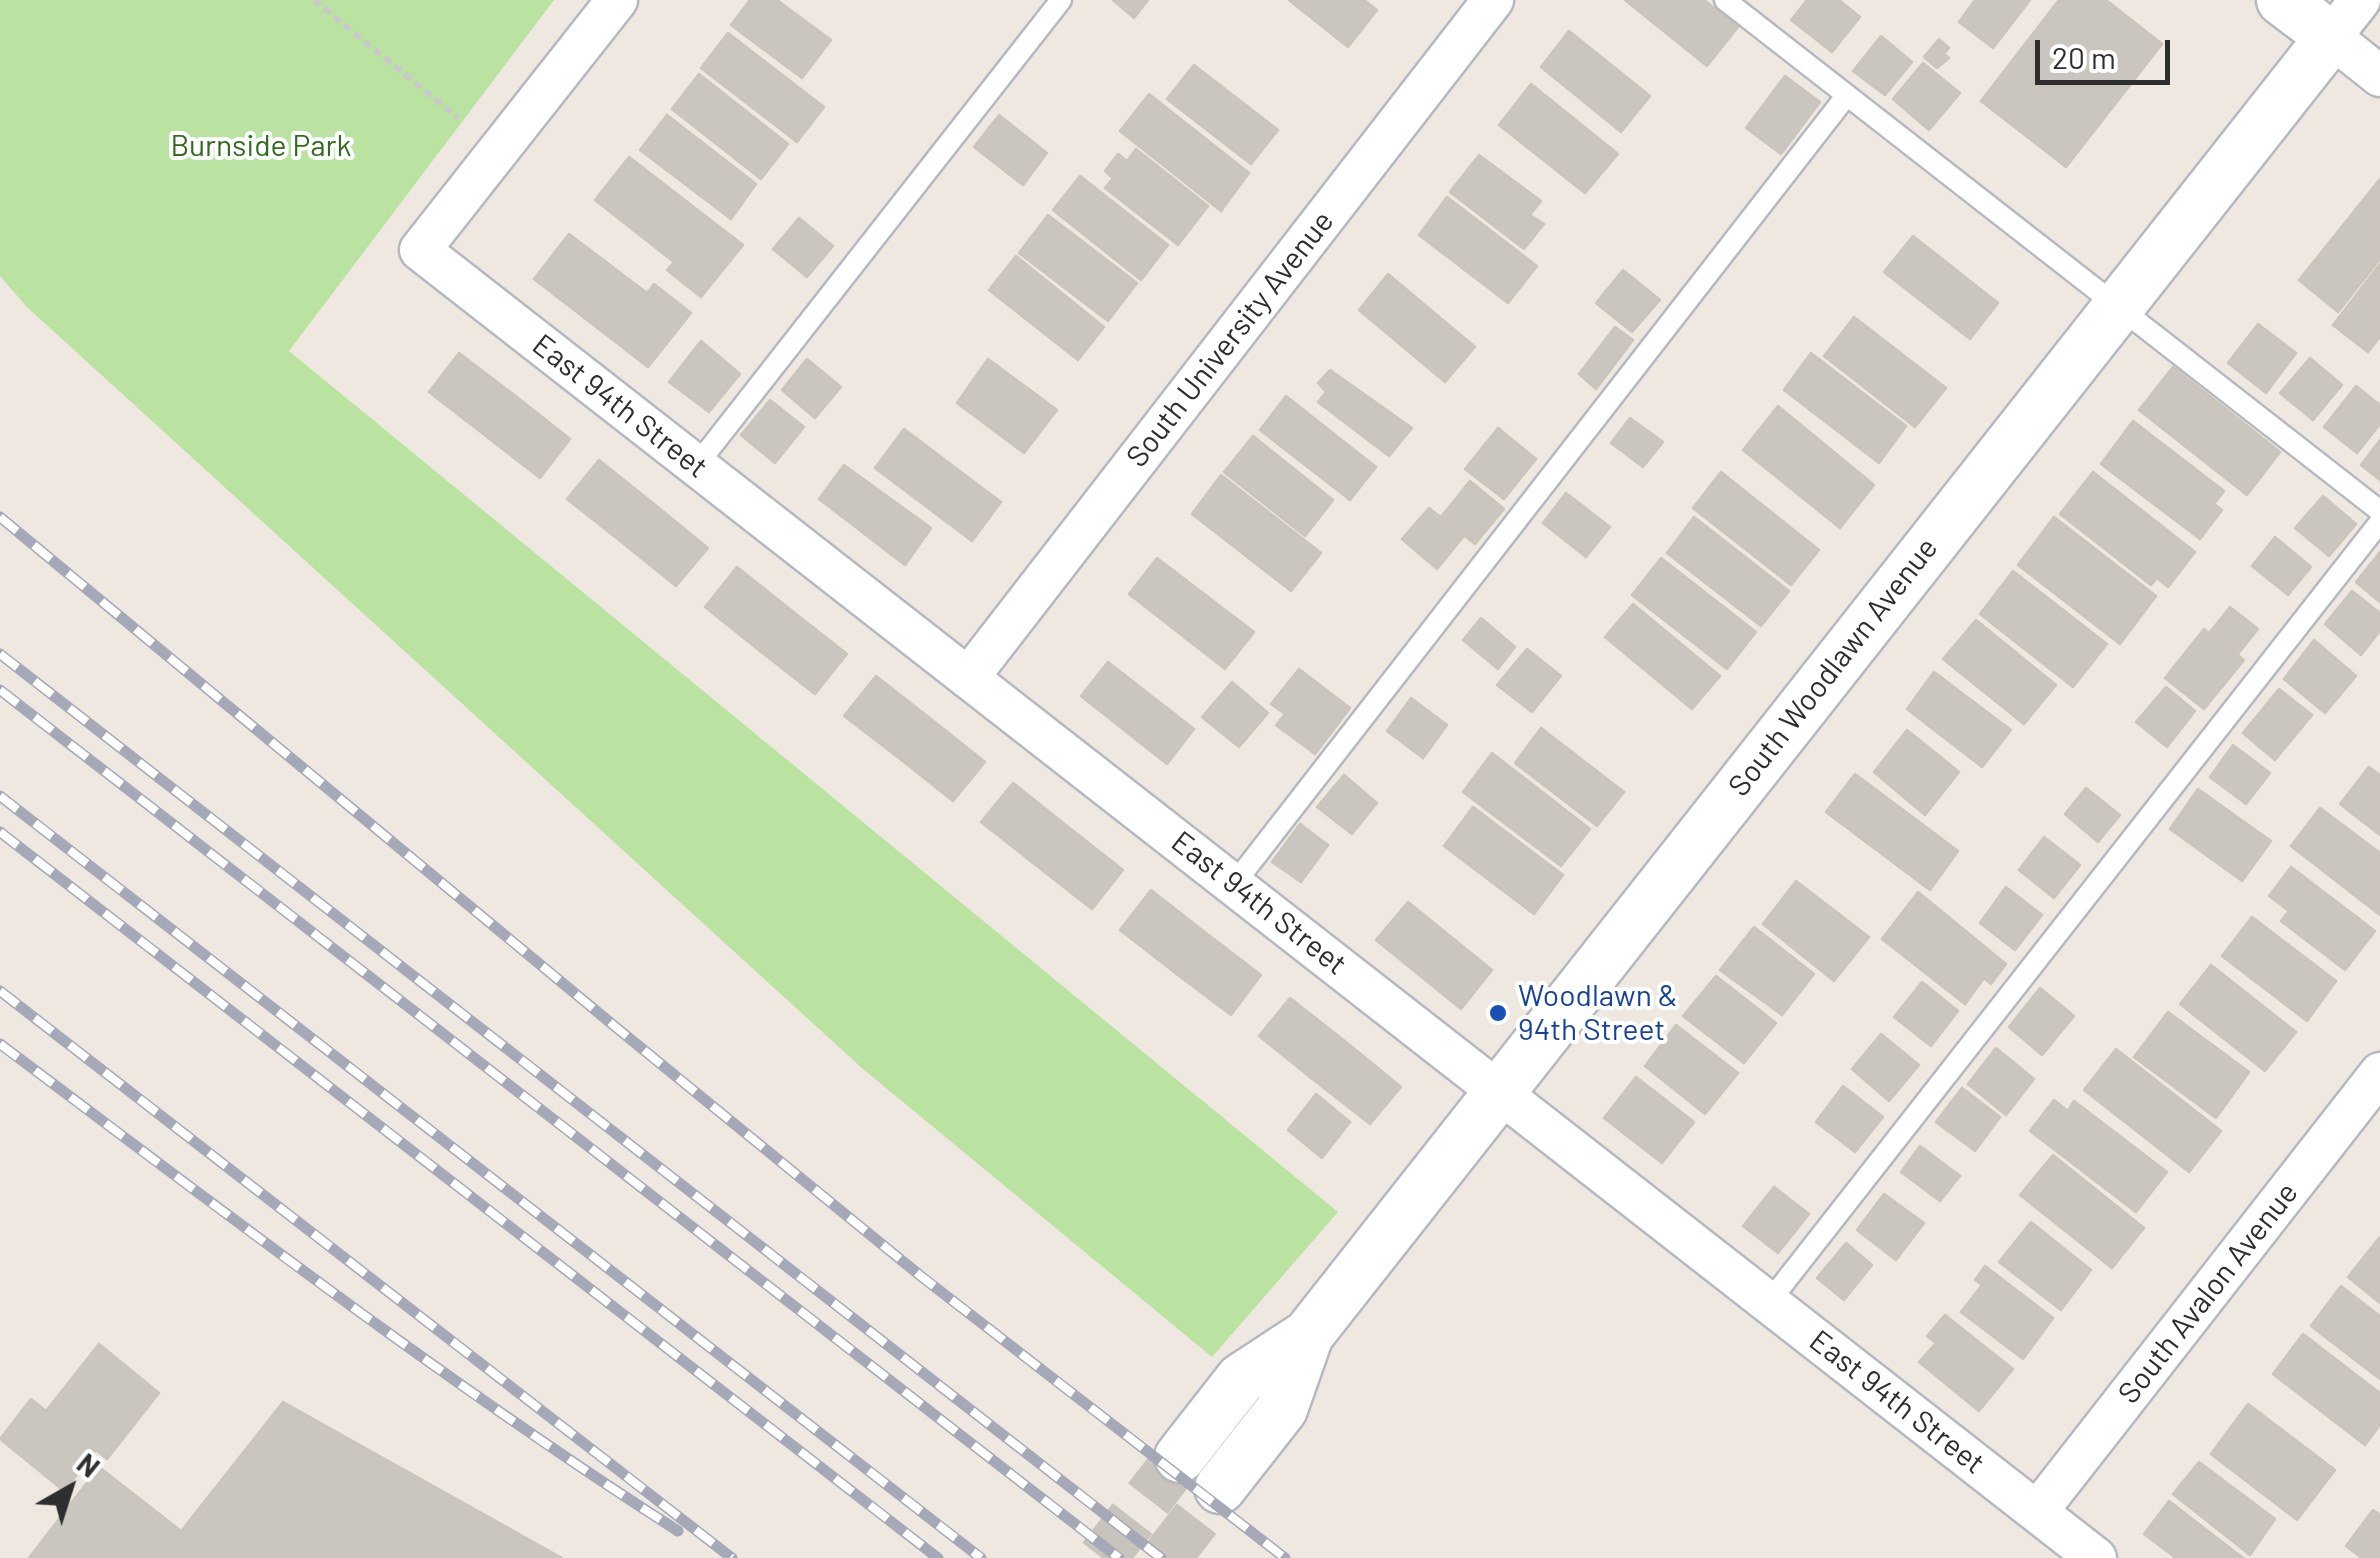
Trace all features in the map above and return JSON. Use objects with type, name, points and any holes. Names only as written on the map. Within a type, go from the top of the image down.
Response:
[{"type":"street","name":"East 94th Street","points":[[617,0],[420,250],[2096,1558]]},
{"type":"street","name":"South University Avenue","points":[[968,678],[1493,0]]},
{"type":"street","points":[[2282,0],[2345,19],[2380,76]]},
{"type":"street","name":"South Woodlawn Avenue","points":[[1220,1488],[1282,1409],[1308,1335],[2345,19]]},
{"type":"street","name":"South Avalon Avenue","points":[[2037,1512],[2380,1073]]},
{"type":"street","name":"South Woodlawn Avenue","points":[[1180,1457],[1241,1379],[1308,1335]]},
{"type":"lane","points":[[696,466],[1061,0]]},
{"type":"lane","points":[[1725,0],[2380,511]]},
{"type":"lane","points":[[1234,884],[1847,96]]},
{"type":"lane","points":[[1769,1302],[2380,522]]},
{"type":"path","points":[[314,0],[458,118]]},
{"type":"green space","name":"Burnside Park","points":[[0,0],[554,0],[289,351],[1338,1212],[1212,1357],[863,1069],[28,308],[0,276]]},
{"type":"building","points":[[750,0],[777,0],[831,40],[802,78],[731,25]]},
{"type":"building","points":[[1113,0],[1148,0],[1134,18]]},
{"type":"building","points":[[1289,0],[1364,0],[1377,10],[1348,47]]},
{"type":"building","points":[[1625,0],[1704,0],[1738,27],[1707,66]]},
{"type":"building","points":[[1807,0],[1839,0],[1860,17],[1832,52],[1791,20]]},
{"type":"building","points":[[1975,0],[2030,0],[1993,48],[1959,22]]},
{"type":"building","points":[[2059,0],[2106,0],[2162,44],[2066,167],[1981,101]]},
{"type":"building","points":[[1569,31],[1650,96],[1621,132],[1541,67]]},
{"type":"building","points":[[728,33],[824,107],[797,142],[701,68]]},
{"type":"building","points":[[1881,36],[1912,62],[1885,95],[1853,71]]},
{"type":"building","points":[[1939,39],[1949,48],[1944,54],[1949,58],[1937,68],[1924,57]]},
{"type":"building","points":[[1923,63],[1960,93],[1929,130],[1893,99]]},
{"type":"building","points":[[1194,65],[1278,130],[1251,164],[1167,99]]},
{"type":"building","points":[[699,74],[788,144],[761,179],[672,109]]},
{"type":"building","points":[[1785,76],[1820,102],[1781,154],[1746,128]]},
{"type":"building","points":[[1531,84],[1618,154],[1585,193],[1499,125]]},
{"type":"building","points":[[1149,94],[1249,173],[1221,211],[1120,131]]},
{"type":"building","points":[[667,115],[756,184],[731,219],[640,150]]},
{"type":"building","points":[[999,115],[1047,153],[1023,185],[974,147]]},
{"type":"building","points":[[1136,149],[1208,206],[1178,245],[1105,188],[1113,178],[1105,171],[1118,154],[1127,161]]},
{"type":"building","points":[[1479,155],[1541,201],[1530,215],[1544,224],[1524,249],[1450,192]]},
{"type":"building","points":[[629,157],[743,245],[701,297],[667,270],[674,262],[595,200]]},
{"type":"building","points":[[1080,176],[1168,245],[1141,280],[1053,210]]},
{"type":"building","points":[[2380,179],[2380,259],[2338,312],[2299,280]]},
{"type":"building","points":[[1447,197],[1537,266],[1508,303],[1419,235]]},
{"type":"building","points":[[1048,215],[1137,283],[1108,321],[1019,253]]},
{"type":"building","points":[[799,218],[833,246],[807,277],[773,249]]},
{"type":"building","points":[[569,234],[647,293],[654,284],[691,313],[648,367],[534,279]]},
{"type":"building","points":[[1913,236],[1998,303],[1970,339],[1884,272]]},
{"type":"building","points":[[1016,256],[1104,327],[1078,360],[989,290]]},
{"type":"building","points":[[2380,264],[2380,337],[2368,352],[2333,325]]},
{"type":"building","points":[[1623,270],[1660,300],[1632,332],[1596,303]]},
{"type":"building","points":[[1388,274],[1475,347],[1445,382],[1359,310]]},
{"type":"building","points":[[1854,317],[1946,388],[1915,427],[1824,356]]},
{"type":"building","points":[[2258,324],[2296,353],[2266,393],[2228,363]]},
{"type":"building","points":[[1615,327],[1633,340],[1596,389],[1579,374]]},
{"type":"building","points":[[701,341],[740,374],[709,412],[669,382]]},
{"type":"building","points":[[459,353],[513,394],[482,433],[429,392]]},
{"type":"building","points":[[1811,353],[1906,426],[1879,463],[1784,390]]},
{"type":"building","points":[[2310,358],[2342,385],[2313,420],[2280,393]]},
{"type":"building","points":[[807,359],[841,387],[815,418],[782,390]]},
{"type":"building","points":[[988,359],[1057,410],[1024,453],[957,403]]},
{"type":"building","points":[[2173,367],[2280,452],[2247,495],[2139,410]]},
{"type":"building","points":[[1330,370],[1412,428],[1389,456],[1318,402],[1326,392],[1318,383]]},
{"type":"building","points":[[2356,386],[2380,405],[2380,424],[2357,453],[2324,427]]},
{"type":"building","points":[[513,394],[570,439],[540,478],[482,433]]},
{"type":"building","points":[[1286,396],[1376,467],[1350,500],[1260,430]]},
{"type":"building","points":[[770,400],[804,427],[775,463],[741,435]]},
{"type":"building","points":[[1778,406],[1874,485],[1840,528],[1743,450]]},
{"type":"building","points":[[1630,418],[1663,442],[1643,467],[1611,443]]},
{"type":"building","points":[[2133,421],[2224,491],[2214,504],[2222,510],[2200,539],[2101,464]]},
{"type":"building","points":[[1498,428],[1536,459],[1504,499],[1465,469]]},
{"type":"building","points":[[904,429],[1001,502],[972,541],[875,468]]},
{"type":"building","points":[[1253,436],[1333,500],[1305,536],[1224,472]]},
{"type":"building","points":[[2380,440],[2380,480],[2361,465]]},
{"type":"building","points":[[599,460],[654,504],[624,544],[567,499]]},
{"type":"building","points":[[844,465],[931,528],[905,565],[819,499]]},
{"type":"building","points":[[1721,472],[1819,550],[1791,585],[1693,508]]},
{"type":"building","points":[[2093,472],[2195,552],[2168,587],[2157,578],[2151,585],[2060,514]]},
{"type":"building","points":[[1221,475],[1321,553],[1291,591],[1192,514]]},
{"type":"building","points":[[1470,481],[1504,509],[1475,544],[1441,517]]},
{"type":"building","points":[[1566,493],[1610,527],[1586,557],[1543,523]]},
{"type":"building","points":[[2323,496],[2356,524],[2329,556],[2295,528]]},
{"type":"building","points":[[654,504],[708,548],[676,586],[624,544]]},
{"type":"building","points":[[1429,508],[1464,536],[1437,569],[1402,539]]},
{"type":"building","points":[[1694,517],[1789,591],[1761,626],[1667,553]]},
{"type":"building","points":[[2054,517],[2156,596],[2120,644],[2018,565]]},
{"type":"building","points":[[2275,537],[2311,567],[2288,595],[2252,566]]},
{"type":"building","points":[[2380,552],[2380,602],[2356,582]]},
{"type":"building","points":[[1157,558],[1254,632],[1225,669],[1129,594]]},
{"type":"building","points":[[1661,558],[1756,632],[1727,669],[1632,595]]},
{"type":"building","points":[[737,567],[791,610],[760,651],[705,607]]},
{"type":"building","points":[[2013,571],[2107,644],[2073,687],[1980,614]]},
{"type":"building","points":[[2352,591],[2380,613],[2380,631],[2361,655],[2325,624]]},
{"type":"building","points":[[1633,604],[1720,676],[1692,709],[1605,637]]},
{"type":"building","points":[[2230,607],[2258,629],[2238,654],[2210,632]]},
{"type":"building","points":[[791,610],[847,654],[815,694],[760,651]]},
{"type":"building","points":[[1481,618],[1515,647],[1498,669],[1463,640]]},
{"type":"building","points":[[1976,620],[2056,685],[2024,724],[1943,659]]},
{"type":"building","points":[[2204,629],[2244,660],[2204,709],[2165,678]]},
{"type":"building","points":[[2314,640],[2356,676],[2325,713],[2284,679]]},
{"type":"building","points":[[1527,649],[1561,676],[1532,712],[1497,685]]},
{"type":"building","points":[[1108,662],[1194,729],[1167,764],[1081,696]]},
{"type":"building","points":[[1299,669],[1350,708],[1315,754],[1276,725],[1285,714],[1271,704]]},
{"type":"building","points":[[1934,672],[2011,730],[1982,767],[1907,709]]},
{"type":"building","points":[[876,676],[931,719],[899,758],[844,716]]},
{"type":"building","points":[[1232,682],[1268,713],[1239,747],[1202,717]]},
{"type":"building","points":[[2166,687],[2195,711],[2167,747],[2136,722]]},
{"type":"building","points":[[2279,689],[2312,715],[2275,760],[2243,733]]},
{"type":"building","points":[[1411,698],[1447,725],[1423,758],[1387,731]]},
{"type":"building","points":[[931,719],[985,762],[953,801],[899,758]]},
{"type":"building","points":[[1541,728],[1624,792],[1597,826],[1515,763]]},
{"type":"building","points":[[1907,730],[1959,772],[1925,815],[1874,772]]},
{"type":"building","points":[[2233,745],[2270,773],[2246,804],[2210,777]]},
{"type":"building","points":[[1492,753],[1590,829],[1561,866],[1463,792]]},
{"type":"building","points":[[2369,767],[2380,775],[2380,835],[2340,804]]},
{"type":"building","points":[[1855,774],[1958,851],[1930,890],[1826,812]]},
{"type":"building","points":[[1344,775],[1377,803],[1352,834],[1317,807]]},
{"type":"building","points":[[1013,783],[1067,826],[1037,866],[981,822]]},
{"type":"building","points":[[2086,788],[2120,815],[2098,842],[2065,814]]},
{"type":"building","points":[[2198,789],[2271,841],[2242,881],[2170,829]]},
{"type":"building","points":[[1473,807],[1563,875],[1534,914],[1444,846]]},
{"type":"building","points":[[2320,808],[2380,853],[2380,915],[2291,846]]},
{"type":"building","points":[[1300,824],[1328,845],[1301,882],[1272,862]]},
{"type":"building","points":[[1067,826],[1123,870],[1092,909],[1037,866]]},
{"type":"building","points":[[2044,837],[2080,865],[2054,898],[2019,870]]},
{"type":"building","points":[[2291,867],[2375,931],[2345,970],[2281,921],[2289,911],[2269,896]]},
{"type":"building","points":[[1796,881],[1869,937],[1834,981],[1763,924]]},
{"type":"building","points":[[2006,887],[2042,915],[2015,950],[1980,923]]},
{"type":"building","points":[[1151,890],[1206,933],[1174,972],[1120,930]]},
{"type":"building","points":[[1918,892],[2006,964],[1991,984],[1984,978],[1965,1004],[1882,939]]},
{"type":"building","points":[[1408,902],[1492,970],[1461,1009],[1376,940]]},
{"type":"building","points":[[2252,917],[2336,981],[2307,1021],[2222,956]]},
{"type":"building","points":[[1754,927],[1814,974],[1782,1015],[1720,970]]},
{"type":"building","points":[[1206,933],[1261,975],[1231,1015],[1174,972]]},
{"type":"building","points":[[2211,965],[2296,1032],[2265,1071],[2180,1004]]},
{"type":"building","points":[[1716,976],[1776,1023],[1744,1063],[1683,1016]]},
{"type":"building","points":[[1922,982],[1958,1011],[1931,1046],[1894,1017]]},
{"type":"building","points":[[2040,988],[2074,1016],[2042,1055],[2009,1027]]},
{"type":"building","points":[[1290,998],[1346,1042],[1315,1081],[1259,1036]]},
{"type":"building","points":[[2168,1012],[2249,1072],[2216,1118],[2134,1057]]},
{"type":"building","points":[[1676,1025],[1738,1073],[1705,1114],[1645,1066]]},
{"type":"building","points":[[1881,1034],[1919,1065],[1889,1101],[1852,1069]]},
{"type":"building","points":[[1346,1042],[1401,1087],[1370,1124],[1315,1081]]},
{"type":"building","points":[[1996,1048],[2034,1079],[2006,1115],[1968,1084]]},
{"type":"building","points":[[2116,1049],[2221,1131],[2189,1172],[2084,1090]]},
{"type":"building","points":[[1636,1077],[1694,1122],[1662,1163],[1604,1118]]},
{"type":"building","points":[[1843,1086],[1883,1117],[1855,1152],[1816,1122]]},
{"type":"building","points":[[1962,1088],[2000,1117],[1975,1151],[1936,1122]]},
{"type":"building","points":[[1316,1094],[1350,1122],[1322,1158],[1288,1130]]},
{"type":"building","points":[[2054,1100],[2068,1111],[2074,1101],[2167,1172],[2136,1212],[2030,1131]]},
{"type":"building","points":[[1920,1146],[1960,1176],[1940,1201],[1901,1172]]},
{"type":"building","points":[[2053,1155],[2144,1228],[2112,1268],[2020,1195]]},
{"type":"building","points":[[1774,1187],[1809,1214],[1778,1253],[1743,1226]]},
{"type":"building","points":[[1884,1194],[1924,1223],[1896,1260],[1857,1230]]},
{"type":"building","points":[[2031,1222],[2091,1270],[2061,1310],[1999,1262]]},
{"type":"building","points":[[2380,1239],[2380,1303],[2348,1277]]},
{"type":"building","points":[[1846,1243],[1872,1265],[1844,1300],[1817,1278]]},
{"type":"building","points":[[1985,1266],[2053,1318],[2023,1359],[1961,1312],[1982,1285],[1975,1280]]},
{"type":"building","points":[[2341,1286],[2380,1316],[2380,1379],[2311,1326]]},
{"type":"building","points":[[1945,1315],[2013,1369],[1979,1411],[1919,1362],[1936,1343],[1927,1336]]},
{"type":"building","points":[[2303,1334],[2380,1393],[2380,1425],[2365,1445],[2273,1374]]},
{"type":"building","points":[[99,1344],[159,1393],[107,1459],[96,1450],[64,1491],[0,1439],[31,1399],[46,1411]]},
{"type":"building","points":[[283,1402],[562,1558],[160,1558]]},
{"type":"building","points":[[2248,1404],[2335,1470],[2297,1520],[2211,1454]]},
{"type":"building","points":[[2199,1462],[2275,1519],[2250,1555],[2173,1494]]},
{"type":"building","points":[[99,1467],[181,1531],[160,1558],[29,1558]]},
{"type":"building","points":[[2169,1501],[2243,1558],[2176,1558],[2144,1534]]},
{"type":"building","points":[[2373,1510],[2380,1515],[2380,1558],[2362,1558],[2346,1546]]},
{"type":"tunnel","points":[[1102,1558],[1180,1457]]},
{"type":"tunnel","points":[[1166,1558],[1220,1488]]},
{"type":"railway","points":[[0,517],[922,1277],[1285,1558]]},
{"type":"railway","points":[[0,654],[1161,1558]]},
{"type":"railway","points":[[0,690],[1119,1558]]},
{"type":"railway","points":[[0,796],[981,1558]]},
{"type":"railway","points":[[0,832],[938,1558]]},
{"type":"railway","points":[[0,991],[732,1558]]},
{"type":"railway","points":[[0,1044],[419,1355],[678,1531]]},
{"type":"place","name":"Woodlawn & 94th Street","points":[[1498,1013]]}]
